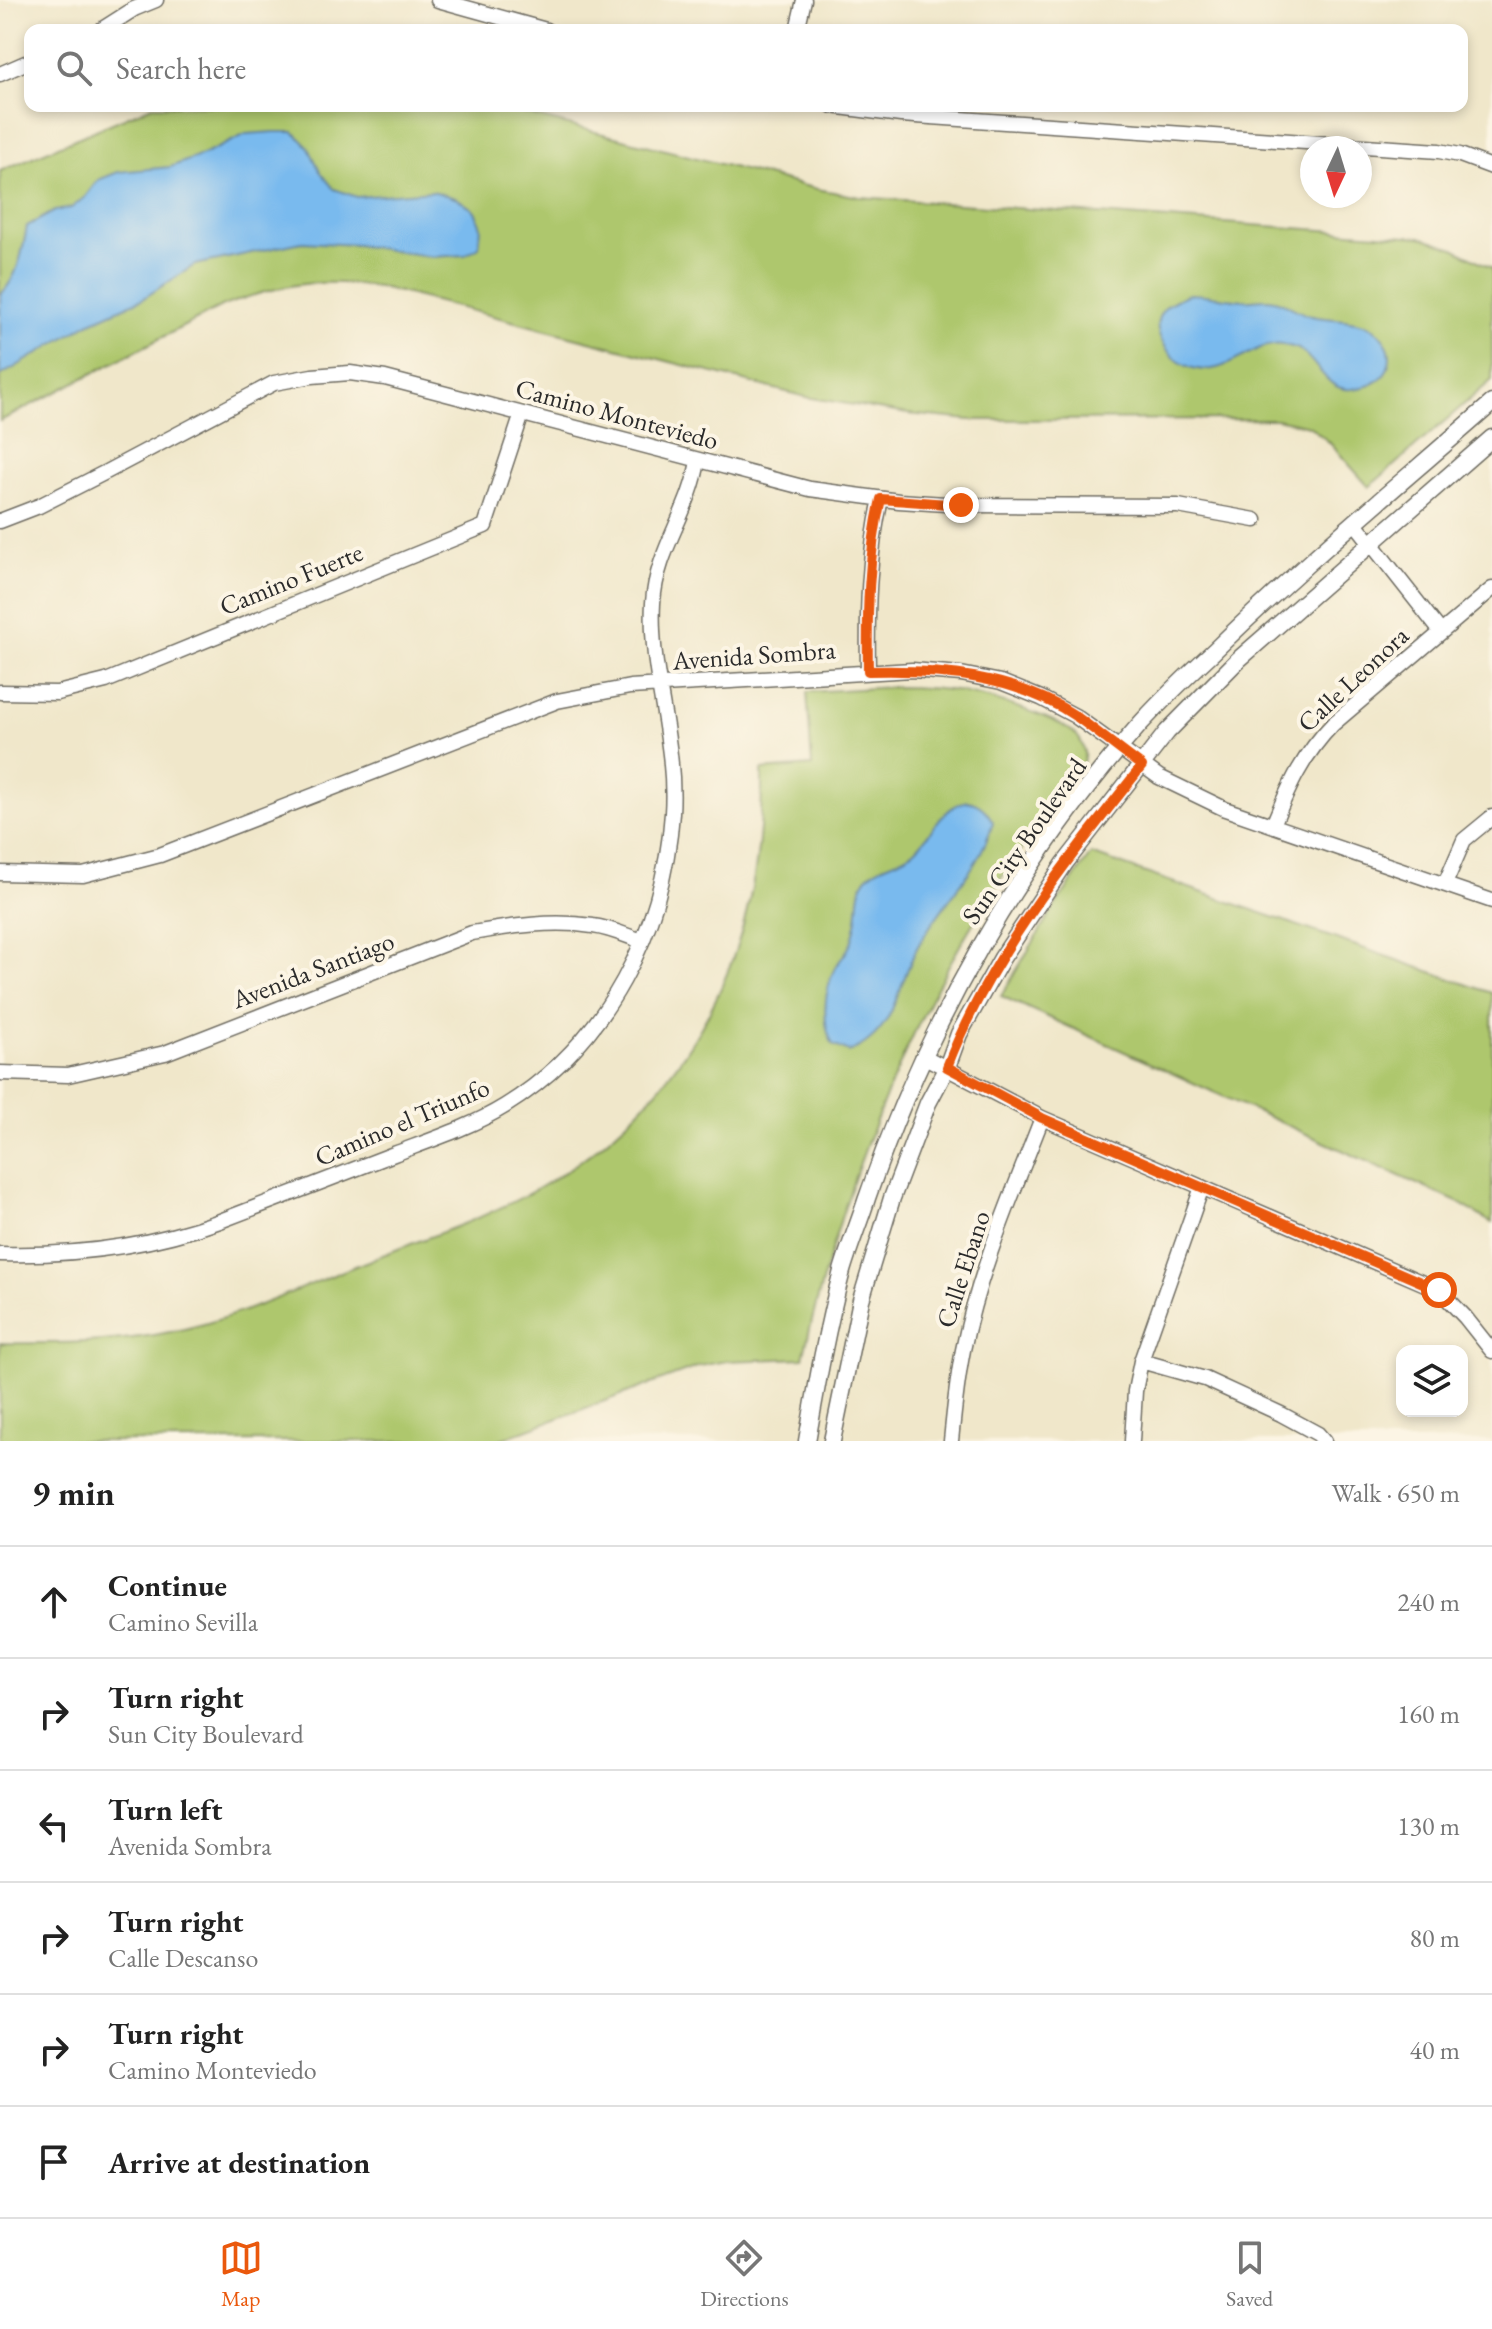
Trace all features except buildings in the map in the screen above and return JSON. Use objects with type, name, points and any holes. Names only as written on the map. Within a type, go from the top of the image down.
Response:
[{"type":"street","points":[[108,24],[132,5],[156,0]]},
{"type":"street","points":[[438,0],[524,24]]},
{"type":"street","points":[[798,24],[804,0]]},
{"type":"street","points":[[0,74],[24,64]]},
{"type":"street","points":[[878,112],[1439,151],[1492,167]]},
{"type":"street","name":"Camino Monteviedo","points":[[0,521],[39,506],[274,383],[350,373],[385,378],[810,489],[881,499],[961,505],[1178,506],[1255,520]]},
{"type":"street","name":"Sun City Boulevard","points":[[807,1441],[843,1270],[881,1158],[923,1056],[979,949],[1045,843],[1144,720],[1262,604],[1492,403]]},
{"type":"street","name":"Camino Fuerte","points":[[0,692],[57,693],[106,681],[485,526],[522,414]]},
{"type":"street","name":"Sun City Boulevard","points":[[832,1441],[865,1285],[892,1198],[928,1103],[947,1067],[959,1034],[1002,958],[1065,863],[1167,732],[1238,660],[1492,438]]},
{"type":"street","name":"Camino el Triunfo","points":[[0,1254],[43,1255],[92,1251],[185,1234],[456,1130],[504,1106],[548,1074],[585,1039],[632,966],[653,913],[660,883],[672,815],[673,779],[653,631],[655,581],[674,526],[695,480],[698,460]]},
{"type":"street","points":[[868,671],[867,602],[872,535],[881,499]]},
{"type":"street","points":[[1355,523],[1441,632]]},
{"type":"street","name":"Calle Leonora","points":[[1273,825],[1291,780],[1315,743],[1333,724],[1492,589]]},
{"type":"street","name":"Avenida Sombra","points":[[0,873],[83,875],[160,855],[557,701],[630,687],[912,670],[961,674],[1001,682],[1075,716],[1159,777],[1215,805],[1492,901]]},
{"type":"street","points":[[1445,884],[1464,840],[1492,817]]},
{"type":"street","name":"Avenida Santiago","points":[[0,1073],[68,1075],[165,1053],[472,933],[517,925],[566,924],[596,926],[642,941]]},
{"type":"street","points":[[923,1056],[1042,1118],[1439,1290],[1492,1351]]},
{"type":"street","name":"Calle Ebano","points":[[951,1441],[963,1347],[979,1286],[1042,1118]]},
{"type":"street","points":[[1132,1441],[1135,1391],[1141,1361],[1202,1187]]},
{"type":"street","points":[[1141,1361],[1205,1379],[1318,1434],[1324,1441]]},
{"type":"green space","points":[[138,112],[518,112],[817,189],[860,197],[1421,237],[1454,248],[1492,268],[1492,380],[1369,487],[1329,442],[1309,426],[1276,419],[970,420],[908,414],[806,397],[384,288],[321,283],[283,287],[223,306],[0,421],[0,171]]},
{"type":"green space","points":[[893,687],[962,692],[1025,710],[1071,731],[1081,742],[1084,757],[1081,768],[989,897],[957,951],[901,1062],[876,1120],[835,1237],[803,1358],[727,1361],[700,1366],[496,1441],[0,1441],[0,1343],[128,1339],[225,1318],[495,1211],[535,1190],[590,1153],[638,1111],[677,1064],[709,1013],[733,958],[750,898],[759,836],[762,770],[812,766],[807,692]]},
{"type":"green space","points":[[1091,854],[1492,993],[1492,1223],[1457,1202],[1001,996],[1055,906]]},
{"type":"water","points":[[294,132],[308,146],[320,171],[334,189],[357,197],[433,191],[458,199],[475,211],[481,227],[479,247],[465,255],[433,257],[357,245],[302,242],[195,265],[142,299],[91,322],[0,376],[0,295],[15,272],[27,226],[55,211],[71,208],[85,197],[98,180],[118,172],[170,167],[246,134]]},
{"type":"water","points":[[1189,294],[1244,300],[1271,299],[1308,315],[1364,324],[1382,336],[1390,356],[1388,367],[1377,382],[1343,389],[1329,381],[1300,350],[1283,345],[1260,348],[1212,369],[1185,365],[1164,344],[1158,322],[1166,307]]},
{"type":"water","points":[[968,801],[983,808],[993,822],[979,856],[926,932],[886,1021],[865,1043],[849,1052],[833,1045],[825,1017],[826,997],[835,968],[852,939],[864,882],[877,869],[915,850],[944,814]]},
{"type":"route","points":[[961,505],[881,499],[872,535],[867,602],[868,671],[912,670],[961,674],[1001,682],[1075,716],[1142,766],[1065,863],[1002,958],[959,1034],[947,1067],[1042,1118],[1439,1290]]}]
